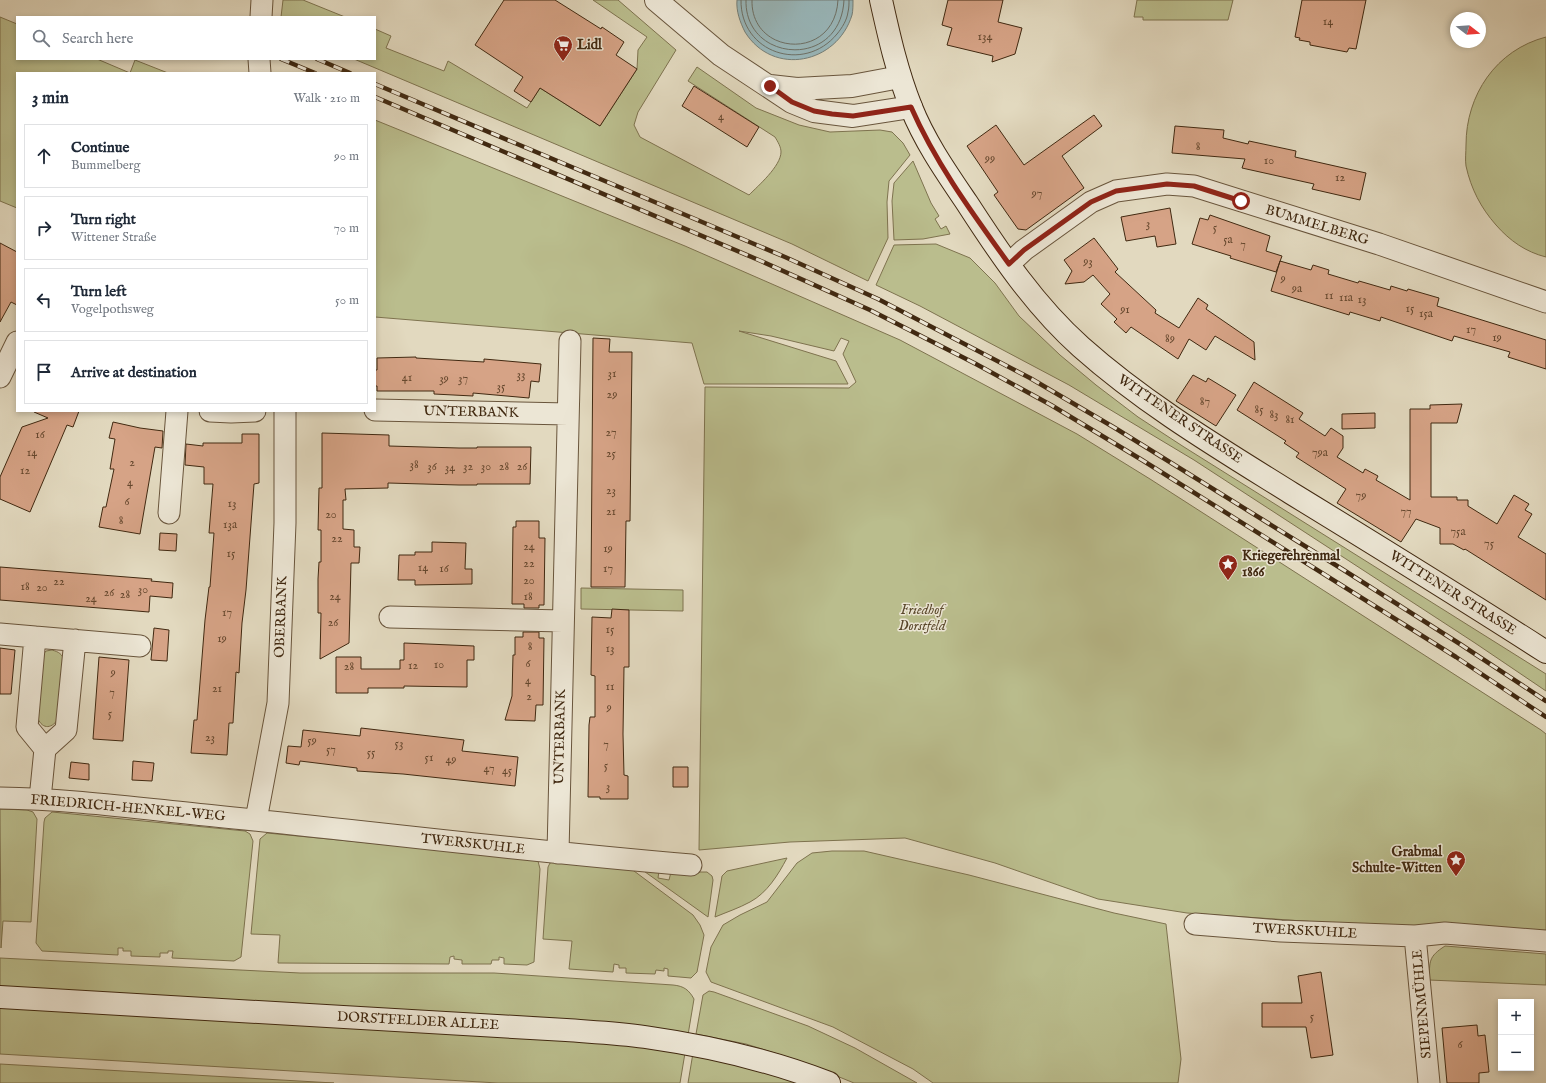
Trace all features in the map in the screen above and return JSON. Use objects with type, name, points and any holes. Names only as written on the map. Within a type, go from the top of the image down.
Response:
[{"type":"main road","points":[[656,0],[705,43],[792,102],[814,111],[853,116],[911,107]]},
{"type":"main road","name":"WITTENER STRASSE","points":[[880,0],[900,77],[911,107],[931,149],[975,216],[1030,292],[1079,345],[1159,409],[1214,445],[1546,652]]},
{"type":"main road","points":[[770,86],[797,88],[852,86],[900,77]]},
{"type":"main road","name":"DORSTFELDER ALLEE","points":[[0,997],[550,1029],[644,1037],[710,1048],[766,1061],[829,1083]]},
{"type":"street","points":[[261,16],[262,0]]},
{"type":"street","points":[[259,60],[260,72]]},
{"type":"street","name":"BUMMELBERG","points":[[1009,264],[1024,250],[1091,202],[1116,191],[1167,184],[1194,186],[1379,244],[1546,302]]},
{"type":"street","name":"UNTERBANK","points":[[558,853],[570,341]]},
{"type":"street","points":[[0,378],[15,351]]},
{"type":"street","name":"UNTERBANK","points":[[376,410],[568,414]]},
{"type":"street","points":[[170,513],[177,412]]},
{"type":"street","name":"OBERBANK","points":[[256,820],[278,703],[285,522],[285,412]]},
{"type":"street","points":[[390,617],[563,621]]},
{"type":"street","points":[[0,634],[140,646]]},
{"type":"street","points":[[35,637],[27,727],[45,748]]},
{"type":"street","points":[[40,798],[45,748],[66,730],[75,640]]},
{"type":"street","name":"FRIEDRICH-HENKEL-WEG","points":[[0,798],[40,798],[256,820]]},
{"type":"street","name":"TWERSKUHLE","points":[[256,820],[558,853],[691,864]]},
{"type":"street","name":"TWERSKUHLE","points":[[1195,924],[1281,931],[1415,936]]},
{"type":"street","name":"SIEPENMÜHLE","points":[[1429,1083],[1415,936],[1445,933],[1546,942]]},
{"type":"green space","points":[[283,0],[303,0],[343,16],[281,16]]},
{"type":"green space","points":[[593,0],[618,0],[676,50],[638,112],[634,125],[640,137],[749,195],[777,163],[781,152],[780,146],[775,137],[688,81],[697,67],[756,108],[799,125],[830,132],[880,130],[892,132],[903,143],[910,155],[889,181],[887,202],[888,238],[868,281],[792,244],[356,60],[376,60],[376,29],[391,36],[386,48],[444,71],[448,61],[527,108],[540,88],[600,126],[637,69],[638,50],[647,37]]},
{"type":"green space","points":[[1137,0],[1233,0],[1228,20],[1143,20],[1143,17],[1134,17]]},
{"type":"green space","points":[[0,17],[16,24],[16,60],[99,60],[128,72],[16,72],[16,208],[0,201]]},
{"type":"green space","points":[[1546,37],[1546,257],[1525,249],[1507,236],[1501,231],[1481,205],[1466,166],[1466,145],[1467,127],[1471,109],[1478,92],[1487,77],[1512,52],[1528,43]]},
{"type":"green space","points":[[135,60],[165,72],[130,72]]},
{"type":"green space","name":"Friedhof Dorstfeld","points":[[376,120],[685,246],[900,340],[1077,434],[1150,479],[1541,730],[1546,734],[1546,933],[1390,927],[1187,913],[1098,899],[995,863],[905,838],[790,842],[699,850],[705,387],[849,388],[856,382],[843,354],[849,341],[841,338],[834,351],[771,336],[739,331],[836,361],[848,384],[704,384],[692,343],[376,317]]},
{"type":"green space","points":[[913,161],[931,203],[939,216],[935,219],[941,229],[946,226],[950,234],[923,239],[894,240],[892,201],[894,183]]},
{"type":"green space","points":[[936,244],[970,258],[995,283],[1019,316],[1060,355],[1138,417],[1546,674],[1546,691],[1194,460],[1069,385],[920,306],[876,285],[894,245]]},
{"type":"green space","points":[[581,588],[683,590],[683,611],[581,609]]},
{"type":"green space","points":[[52,650],[60,654],[64,660],[58,719],[52,725],[44,726],[41,724],[37,716],[42,656],[46,651]]},
{"type":"green space","points":[[0,809],[27,810],[33,812],[37,819],[31,922],[3,921],[1,948]]},
{"type":"green space","points":[[52,812],[245,831],[250,834],[253,841],[241,957],[234,961],[172,958],[173,951],[168,951],[168,953],[160,953],[160,957],[131,956],[131,951],[123,951],[123,948],[118,948],[118,955],[42,951],[36,943],[44,822],[45,818]]},
{"type":"green space","points":[[267,833],[534,859],[538,861],[540,869],[534,962],[527,965],[504,964],[504,958],[499,957],[499,960],[492,960],[491,964],[462,964],[462,960],[454,959],[454,956],[450,957],[449,964],[278,963],[280,935],[251,934],[260,839]]},
{"type":"green space","points":[[832,851],[864,851],[969,875],[1114,913],[1166,924],[1181,1059],[1178,1083],[933,1083],[913,1069],[833,1027],[711,982],[706,972],[711,947],[723,925],[767,902],[797,863],[812,853]]},
{"type":"green space","points":[[787,858],[776,877],[762,894],[746,904],[715,917],[722,876],[727,871]]},
{"type":"green space","points":[[555,861],[630,868],[693,915],[700,925],[704,935],[697,972],[691,978],[668,976],[668,969],[664,968],[664,971],[656,970],[655,974],[626,973],[626,968],[619,968],[619,965],[614,964],[613,972],[569,969],[572,941],[543,939],[548,867],[550,863]]},
{"type":"green space","points":[[641,869],[659,871],[658,878],[669,880],[671,872],[707,872],[712,876],[713,880],[708,917]]},
{"type":"green space","points":[[1445,946],[1546,954],[1546,985],[1429,980],[1431,960],[1435,953]]},
{"type":"green space","points":[[0,958],[300,973],[494,973],[673,985],[686,989],[694,999],[680,1083],[498,1083],[0,1054],[0,1007],[666,1030],[567,1019],[0,987]]},
{"type":"green space","points":[[709,991],[808,1026],[855,1048],[917,1083],[854,1083],[800,1061],[746,1044],[696,1034],[703,995]]},
{"type":"green space","points":[[693,1053],[802,1083],[688,1083]]},
{"type":"green space","points":[[0,1064],[334,1083],[0,1083]]},
{"type":"water","points":[[737,0],[853,0],[853,10],[844,32],[833,45],[819,54],[803,59],[787,59],[771,55],[757,46],[745,32],[737,8]]},
{"type":"building","name":"Lidl","points":[[504,0],[555,0],[601,29],[602,27],[624,42],[616,55],[637,69],[600,126],[540,88],[531,102],[514,91],[523,77],[475,45]]},
{"type":"building","points":[[948,0],[1003,0],[998,22],[1022,28],[1015,54],[992,62],[993,56],[947,45],[952,28],[942,25]]},
{"type":"building","points":[[1302,0],[1366,0],[1356,49],[1349,48],[1347,52],[1310,45],[1310,42],[1299,40],[1300,38],[1295,37]]},
{"type":"building","points":[[694,86],[759,127],[747,147],[682,106]]},
{"type":"building","points":[[1094,115],[1102,126],[1062,156],[1084,188],[1026,230],[1018,229],[994,195],[998,192],[967,146],[996,125],[1024,165]]},
{"type":"building","points":[[1175,126],[1224,130],[1223,138],[1248,144],[1249,141],[1296,151],[1295,157],[1366,173],[1360,200],[1312,189],[1314,184],[1242,168],[1245,159],[1172,153]]},
{"type":"building","points":[[1170,208],[1176,244],[1157,247],[1155,236],[1126,241],[1121,217]]},
{"type":"building","points":[[1210,215],[1270,236],[1266,251],[1282,256],[1276,272],[1230,258],[1231,256],[1192,244],[1200,218],[1208,220]]},
{"type":"building","points":[[1094,238],[1118,269],[1115,272],[1156,310],[1155,313],[1179,328],[1198,298],[1208,305],[1206,309],[1254,342],[1255,360],[1215,336],[1206,350],[1189,339],[1178,359],[1131,327],[1126,333],[1114,322],[1117,319],[1101,304],[1110,294],[1093,275],[1084,282],[1065,284],[1072,271],[1064,260]]},
{"type":"building","points":[[0,243],[16,251],[16,304],[11,302],[0,322]]},
{"type":"building","points":[[1280,261],[1311,270],[1313,265],[1329,270],[1328,274],[1358,283],[1359,281],[1390,290],[1391,286],[1407,291],[1408,289],[1439,298],[1437,306],[1546,340],[1546,369],[1508,357],[1510,352],[1454,336],[1452,341],[1381,317],[1380,321],[1350,312],[1349,315],[1271,291]]},
{"type":"building","points":[[593,338],[610,339],[609,352],[632,352],[630,521],[626,521],[625,587],[591,587]]},
{"type":"building","points":[[416,357],[484,362],[484,359],[541,364],[539,382],[531,381],[529,398],[473,393],[473,396],[434,394],[434,391],[377,391],[377,358]]},
{"type":"building","points":[[1193,375],[1206,382],[1208,378],[1236,395],[1216,426],[1176,401]]},
{"type":"building","points":[[1254,382],[1303,413],[1299,419],[1325,436],[1331,428],[1343,436],[1343,448],[1337,457],[1363,473],[1365,469],[1378,476],[1376,480],[1410,500],[1410,409],[1430,409],[1430,405],[1462,404],[1457,423],[1431,423],[1431,497],[1457,497],[1457,500],[1468,500],[1468,506],[1497,524],[1514,495],[1529,504],[1525,510],[1532,514],[1518,537],[1546,554],[1546,600],[1465,549],[1464,550],[1453,544],[1440,544],[1440,528],[1416,519],[1401,542],[1337,503],[1346,489],[1296,457],[1299,453],[1284,443],[1286,441],[1237,410]]},
{"type":"building","points":[[34,412],[79,412],[73,427],[67,425],[30,512],[0,499],[0,477],[22,427],[48,418]]},
{"type":"building","points":[[1375,413],[1375,428],[1342,429],[1342,414]]},
{"type":"building","points":[[113,422],[163,431],[162,448],[155,447],[140,534],[99,527],[103,507],[106,507],[114,469],[110,469],[115,439],[109,438]]},
{"type":"building","points":[[322,433],[389,435],[389,446],[459,448],[531,447],[530,484],[459,485],[388,483],[388,488],[345,489],[346,500],[343,500],[343,529],[354,530],[354,547],[360,547],[359,563],[351,563],[349,643],[320,659],[321,613],[318,613],[318,579],[319,562],[321,562],[321,530],[318,530],[319,488],[322,488]]},
{"type":"building","points":[[242,434],[259,434],[259,483],[254,484],[239,673],[236,672],[233,723],[229,723],[227,755],[191,753],[194,720],[197,720],[214,533],[209,533],[213,484],[204,484],[204,467],[185,465],[186,444],[203,446],[203,443],[242,443]]},
{"type":"building","points":[[516,521],[539,521],[539,538],[545,538],[544,605],[539,605],[539,608],[524,608],[524,604],[512,604],[513,527],[516,527]]},
{"type":"building","points":[[160,533],[177,534],[176,551],[159,550]]},
{"type":"building","points":[[432,542],[466,543],[465,569],[472,569],[472,584],[415,585],[415,580],[398,580],[399,555],[415,555],[415,552],[432,552]]},
{"type":"building","points":[[0,567],[152,579],[151,581],[173,583],[172,598],[150,596],[149,612],[0,600]]},
{"type":"building","points":[[612,609],[629,610],[629,667],[624,667],[623,734],[624,775],[628,776],[628,799],[600,799],[600,797],[588,797],[589,725],[590,717],[595,717],[595,676],[591,675],[592,617],[611,618]]},
{"type":"building","points":[[154,628],[169,630],[167,661],[151,660]]},
{"type":"building","points":[[523,632],[539,632],[539,638],[544,638],[543,705],[536,705],[535,721],[505,720],[512,696],[515,637],[523,637]]},
{"type":"building","points":[[404,643],[474,646],[474,660],[467,660],[467,687],[404,686],[404,688],[368,688],[368,693],[336,693],[336,657],[361,657],[361,669],[400,669],[400,660],[404,660]]},
{"type":"building","points":[[0,648],[15,650],[11,694],[0,694]]},
{"type":"building","points":[[99,657],[129,660],[123,741],[93,739]]},
{"type":"building","points":[[361,728],[464,740],[462,751],[518,757],[515,786],[403,774],[357,771],[357,768],[300,761],[299,765],[286,763],[288,746],[301,747],[303,730],[360,736]]},
{"type":"building","points":[[133,761],[154,763],[152,781],[132,780]]},
{"type":"building","points":[[71,762],[89,764],[89,780],[69,778]]},
{"type":"building","points":[[673,767],[688,767],[688,787],[673,787]]},
{"type":"building","points":[[1321,972],[1333,1055],[1311,1058],[1306,1027],[1262,1027],[1262,1003],[1302,1003],[1298,976]]},
{"type":"building","points":[[1477,1025],[1478,1036],[1485,1035],[1489,1072],[1479,1073],[1479,1083],[1447,1083],[1442,1028]]},
{"type":"railway","points":[[283,60],[313,72]]},
{"type":"railway","points":[[319,60],[348,72]]},
{"type":"railway","points":[[376,84],[785,257],[878,299],[1030,378],[1115,428],[1342,569],[1546,701]]},
{"type":"railway","points":[[376,97],[761,261],[870,310],[976,364],[1051,405],[1142,460],[1456,657],[1546,717]]},
{"type":"place","name":"Lidl","points":[[563,62]]},
{"type":"place","name":"Kriegerehrenmal 1866","points":[[1228,581]]},
{"type":"place","name":"Grabmal Schulte-Witten","points":[[1456,877]]},
{"type":"route","points":[[770,86],[792,102],[814,111],[832,114],[853,116],[911,107],[931,149],[1009,264],[1024,250],[1091,202],[1116,191],[1167,184],[1194,186],[1241,201]]}]
